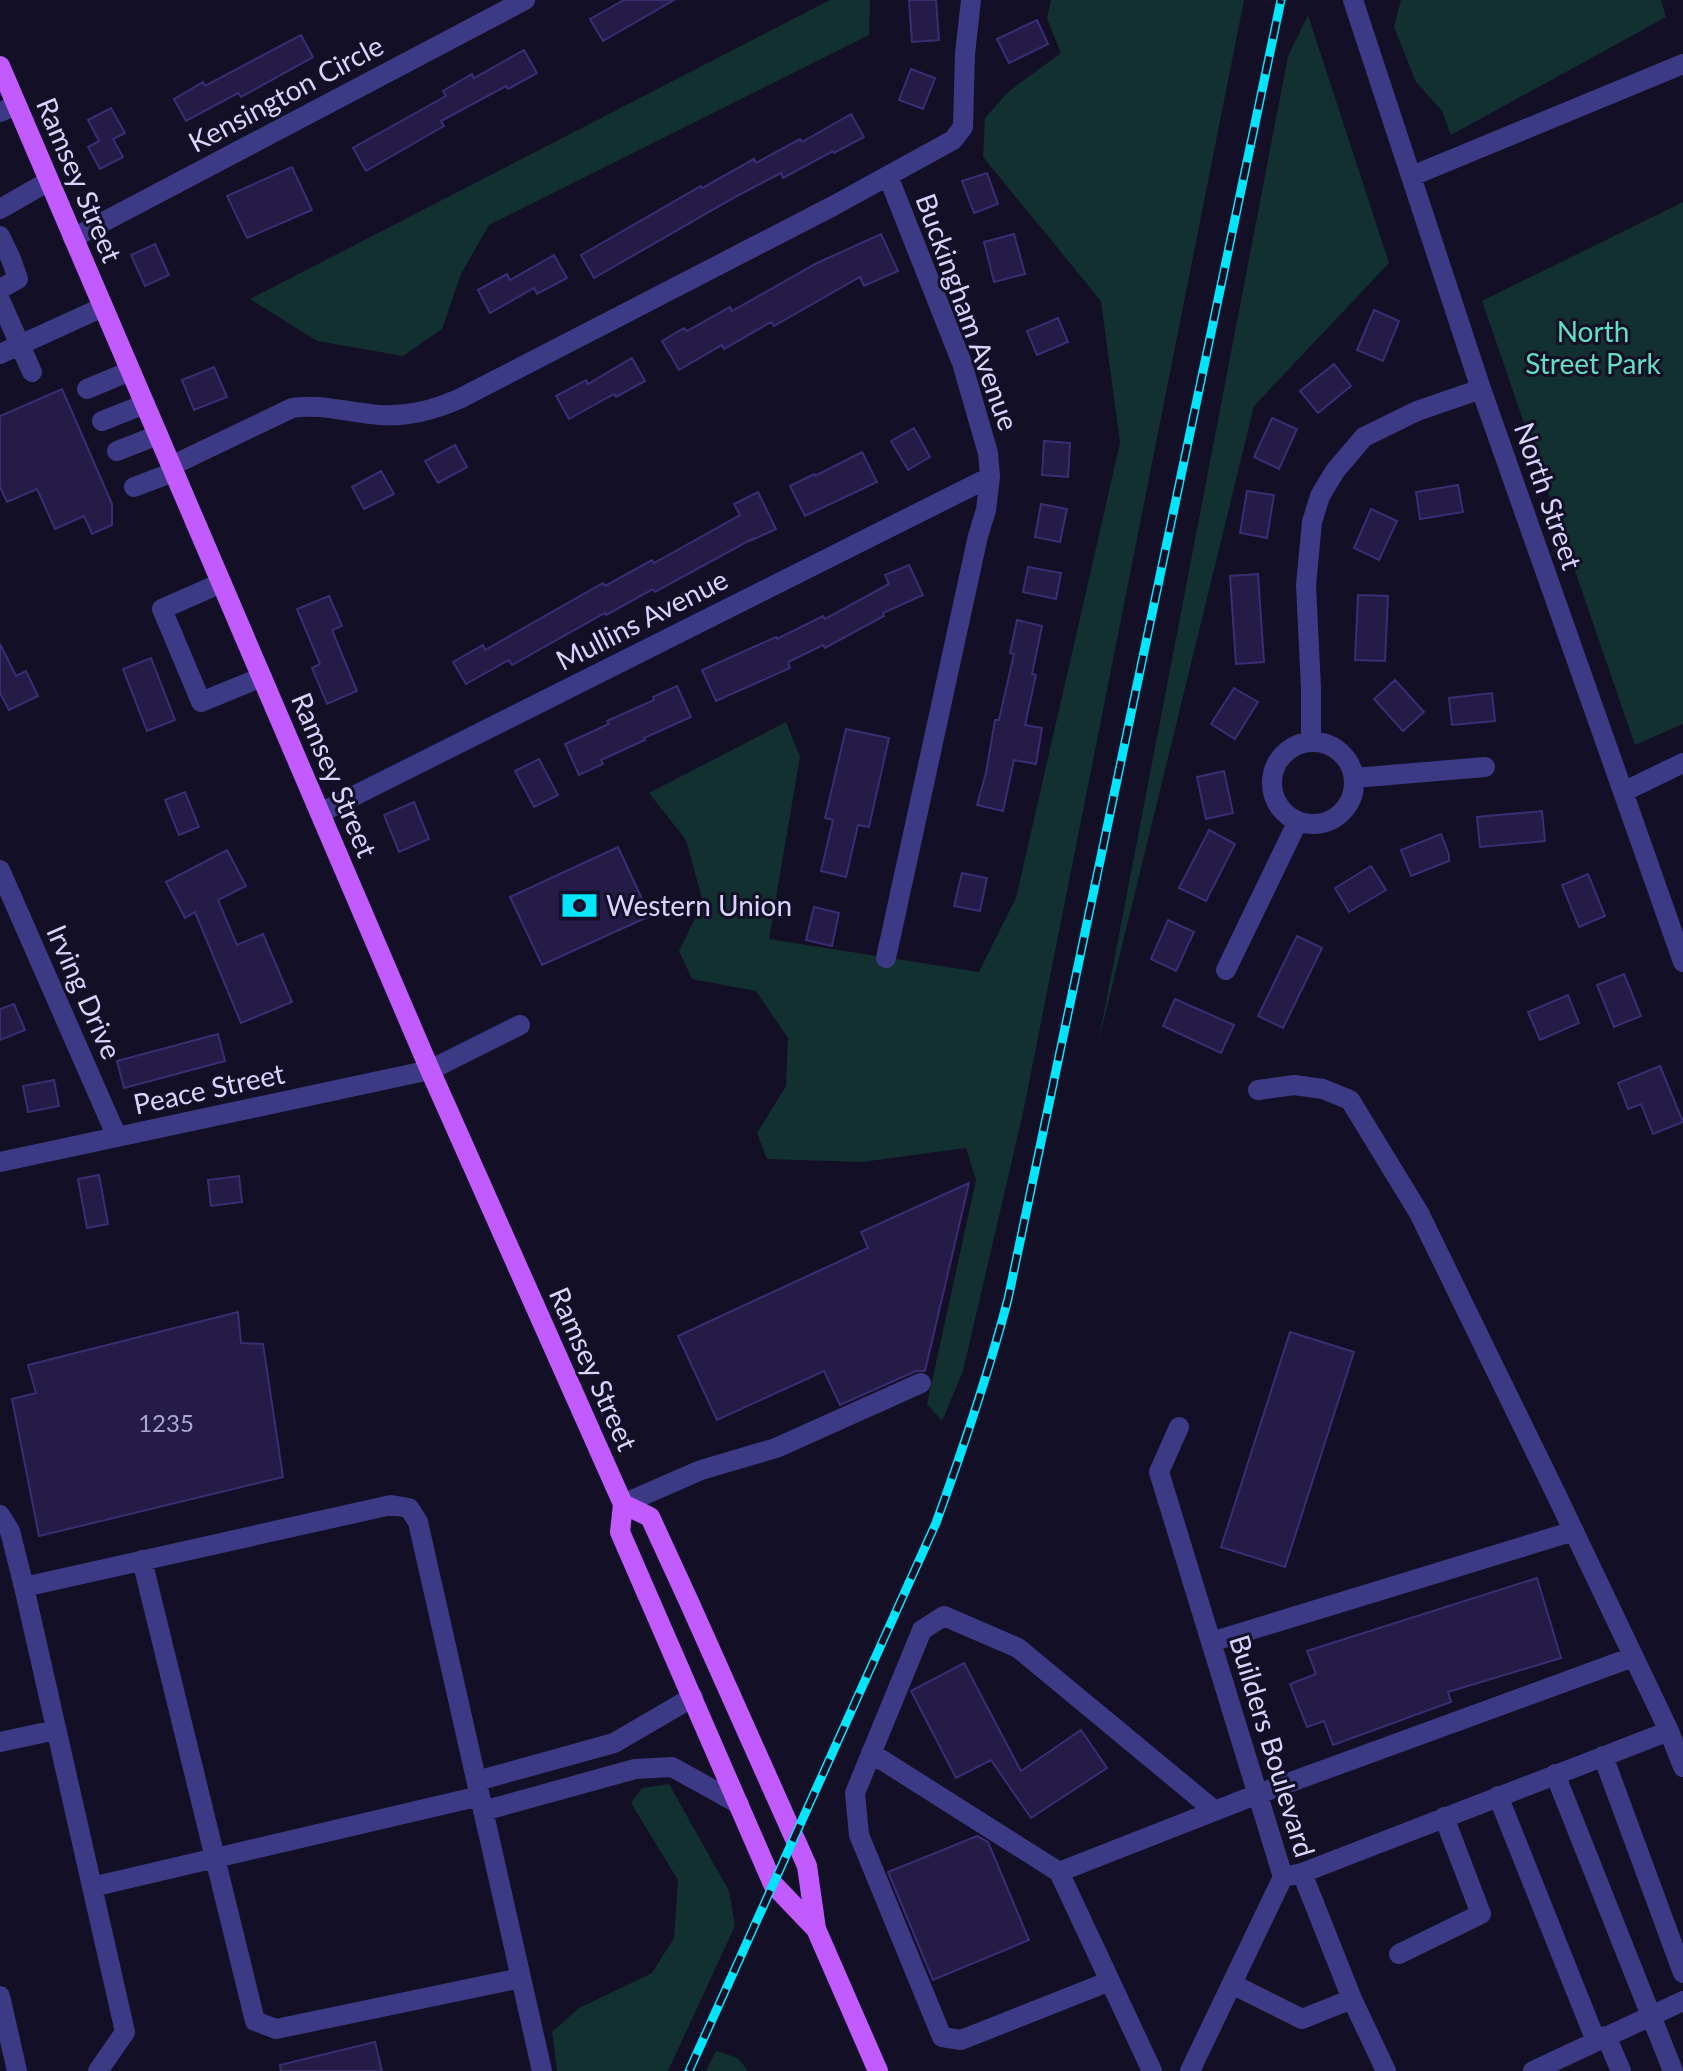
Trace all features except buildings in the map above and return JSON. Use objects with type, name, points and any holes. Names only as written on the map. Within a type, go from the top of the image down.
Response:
[{"type":"main road","name":"Ramsey Street","points":[[0,67],[8,108],[49,181],[430,1070],[623,1504],[620,1532],[773,1884],[816,1929]]},
{"type":"main road","name":"Ramsey Street","points":[[623,1504],[650,1517],[690,1604],[807,1866],[816,1929],[878,2071]]},
{"type":"street","name":"Kensington Circle","points":[[73,238],[525,0]]},
{"type":"street","points":[[888,176],[953,140],[963,127],[965,54],[971,0]]},
{"type":"street","name":"North Street","points":[[1353,0],[1481,389],[1683,962]]},
{"type":"street","points":[[1412,176],[1683,64]]},
{"type":"street","name":"Buckingham Avenue","points":[[134,487],[292,408],[305,406],[381,416],[407,415],[459,399],[888,176],[962,363],[988,453],[990,477],[986,510],[886,958]]},
{"type":"street","points":[[0,209],[49,181]]},
{"type":"street","points":[[0,236],[18,279],[0,289]]},
{"type":"street","points":[[0,300],[32,372]]},
{"type":"street","points":[[0,354],[103,307]]},
{"type":"street","points":[[87,389],[130,371]]},
{"type":"street","points":[[1311,742],[1306,585],[1312,522],[1320,496],[1335,471],[1364,437],[1417,411],[1481,389]]},
{"type":"street","points":[[102,421],[145,404]]},
{"type":"street","points":[[117,451],[158,435]]},
{"type":"street","name":"Mullins Avenue","points":[[320,813],[990,477]]},
{"type":"street","points":[[221,583],[162,609],[201,702],[262,677]]},
{"type":"street","points":[[1311,742],[1336,748],[1346,757],[1354,778],[1353,796],[1337,817],[1311,824],[1287,815],[1279,805],[1272,782],[1279,759],[1299,744],[1311,742]]},
{"type":"street","points":[[1623,792],[1683,763]]},
{"type":"street","points":[[1354,778],[1485,767]]},
{"type":"street","points":[[1226,970],[1298,821]]},
{"type":"street","name":"Irving Drive","points":[[0,870],[117,1137]]},
{"type":"street","name":"Peace Street","points":[[0,1162],[430,1070],[520,1025]]},
{"type":"street","points":[[1258,1090],[1294,1085],[1323,1089],[1350,1100],[1419,1213],[1675,1739],[1683,1767]]},
{"type":"street","points":[[623,1504],[701,1470],[776,1448],[921,1383]]},
{"type":"street","name":"Builders Boulevard","points":[[1179,1427],[1159,1472],[1258,1794],[1292,1875],[1232,1984],[1190,2071]]},
{"type":"street","points":[[24,1587],[391,1505],[409,1508],[418,1522],[542,2071]]},
{"type":"street","points":[[0,1515],[10,1531],[24,1587],[125,2032],[98,2071]]},
{"type":"street","points":[[1211,1642],[1574,1531]]},
{"type":"street","points":[[142,1560],[255,2021],[276,2029],[521,1978]]},
{"type":"street","points":[[1110,1981],[961,2040],[942,2037],[859,1835],[855,1793],[922,1630],[944,1616],[1018,1648],[1215,1811]]},
{"type":"street","points":[[1059,1872],[1258,1794],[1633,1657]]},
{"type":"street","points":[[480,1796],[614,1743],[693,1697]]},
{"type":"street","points":[[0,1742],[56,1730]]},
{"type":"street","points":[[1386,2071],[1292,1875],[1603,1756],[1675,1739]]},
{"type":"street","points":[[871,1753],[1059,1872],[1152,2071]]},
{"type":"street","points":[[1603,1756],[1683,1973]]},
{"type":"street","points":[[92,1887],[480,1796],[635,1769],[672,1767],[739,1804]]},
{"type":"street","points":[[1555,1774],[1673,2071]]},
{"type":"street","points":[[1498,1796],[1601,2038],[1621,2071]]},
{"type":"street","points":[[1399,1954],[1481,1914],[1444,1817]]},
{"type":"street","points":[[1232,1984],[1302,2019],[1352,1999]]},
{"type":"street","points":[[0,1996],[17,2071]]},
{"type":"street","points":[[1533,2071],[1569,2064],[1601,2038],[1683,2001]]},
{"type":"green space","points":[[830,0],[870,0],[869,35],[489,225],[461,274],[442,329],[403,356],[317,341],[250,299]]},
{"type":"green space","points":[[1051,0],[1244,0],[1023,1113],[963,1371],[942,1421],[927,1404],[976,1180],[966,1148],[862,1162],[767,1159],[757,1133],[786,1086],[788,1038],[756,991],[692,979],[679,951],[703,902],[686,840],[649,793],[786,722],[800,757],[769,939],[979,972],[1016,898],[1120,443],[1101,301],[983,157],[985,118],[1008,92],[1061,53],[1047,18]]},
{"type":"green space","points":[[1401,0],[1661,0],[1666,17],[1451,135],[1442,111],[1416,82],[1394,27]]},
{"type":"green space","points":[[1308,15],[1389,263],[1254,406],[1098,1044],[1288,56]]},
{"type":"green space","name":"North Street Park","points":[[1683,202],[1683,724],[1635,745],[1482,301]]},
{"type":"green space","points":[[669,1784],[729,1891],[735,1926],[668,2071],[557,2071],[552,2032],[579,2008],[652,1973],[674,1938],[678,1880],[631,1803],[642,1788]]},
{"type":"green space","points":[[716,2051],[738,2058],[748,2071],[706,2071]]},
{"type":"railway","points":[[689,2071],[936,1523],[975,1412],[1000,1327],[1281,0]]},
{"type":"place","name":"Western Union","points":[[580,906]]}]
